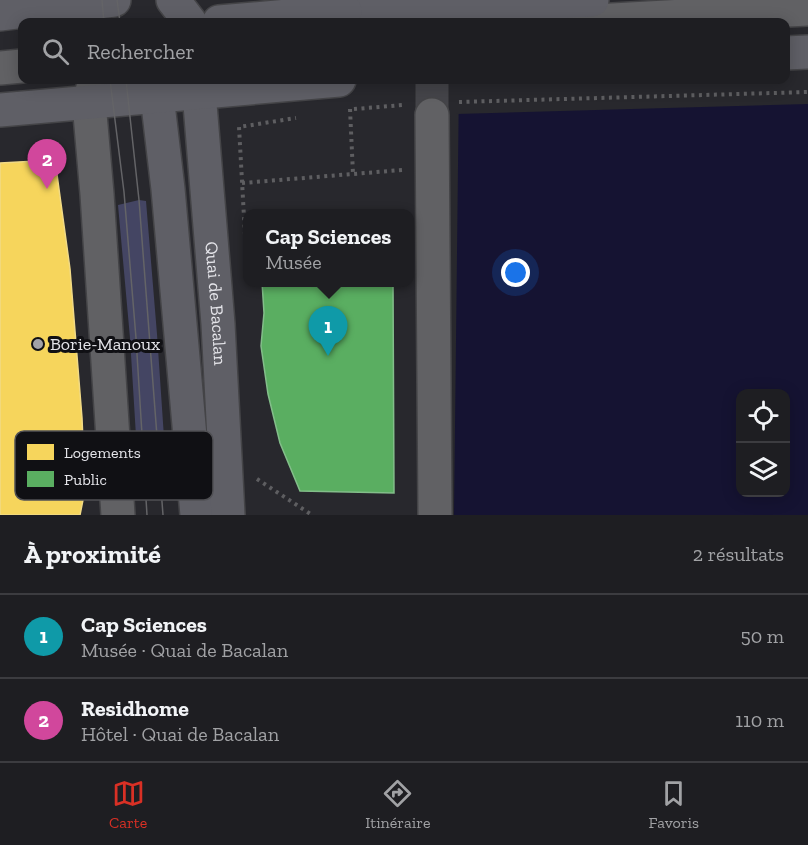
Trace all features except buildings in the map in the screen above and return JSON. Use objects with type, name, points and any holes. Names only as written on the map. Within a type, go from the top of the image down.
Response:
[{"type":"main road","points":[[0,14],[66,3],[114,0]]},
{"type":"main road","points":[[173,0],[187,18]]},
{"type":"main road","points":[[316,0],[359,10]]},
{"type":"main road","points":[[266,18],[359,10],[448,8],[592,0]]},
{"type":"main road","points":[[790,53],[808,52]]},
{"type":"main road","points":[[0,110],[92,91],[198,85],[345,94]]},
{"type":"main road","name":"Quai de Bacalan","points":[[198,85],[218,324],[228,515]]},
{"type":"main road","name":"Quai de Bacalan","points":[[157,88],[190,431]]},
{"type":"main road","name":"Quai de Bacalan","points":[[196,500],[197,515]]},
{"type":"street","points":[[648,18],[808,9]]},
{"type":"street","points":[[790,32],[808,31]]},
{"type":"street","points":[[0,68],[18,66]]},
{"type":"street","points":[[92,91],[113,431]]},
{"type":"street","points":[[435,515],[433,167],[444,109]]},
{"type":"street","points":[[117,500],[118,515]]},
{"type":"path","points":[[444,109],[808,92]]},
{"type":"path","points":[[345,94],[353,174]]},
{"type":"path","points":[[239,127],[242,183],[433,167]]},
{"type":"path","points":[[248,474],[312,515]]},
{"type":"shaded area","points":[[808,0],[808,515],[454,515],[459,84],[790,84],[790,65]]},
{"type":"shaded area","points":[[139,200],[146,201],[164,431],[136,431],[118,205]]},
{"type":"pier","points":[[457,0],[808,0],[808,104],[456,114],[456,84],[790,84],[790,18],[457,18]]},
{"type":"tunnel","points":[[432,84],[432,115]]},
{"type":"tram line","points":[[102,0],[104,18]]},
{"type":"tram line","points":[[117,0],[119,18]]},
{"type":"tram line","points":[[110,84],[124,192],[142,431]]},
{"type":"tram line","points":[[126,84],[139,200],[157,431]]},
{"type":"tram line","points":[[146,500],[147,515]]},
{"type":"tram line","points":[[162,500],[163,515]]},
{"type":"place","name":"Residhome","points":[[47,189]]},
{"type":"place","name":"Borie-Manoux","points":[[38,344]]},
{"type":"place","name":"Cap Sciences","points":[[328,356]]}]
